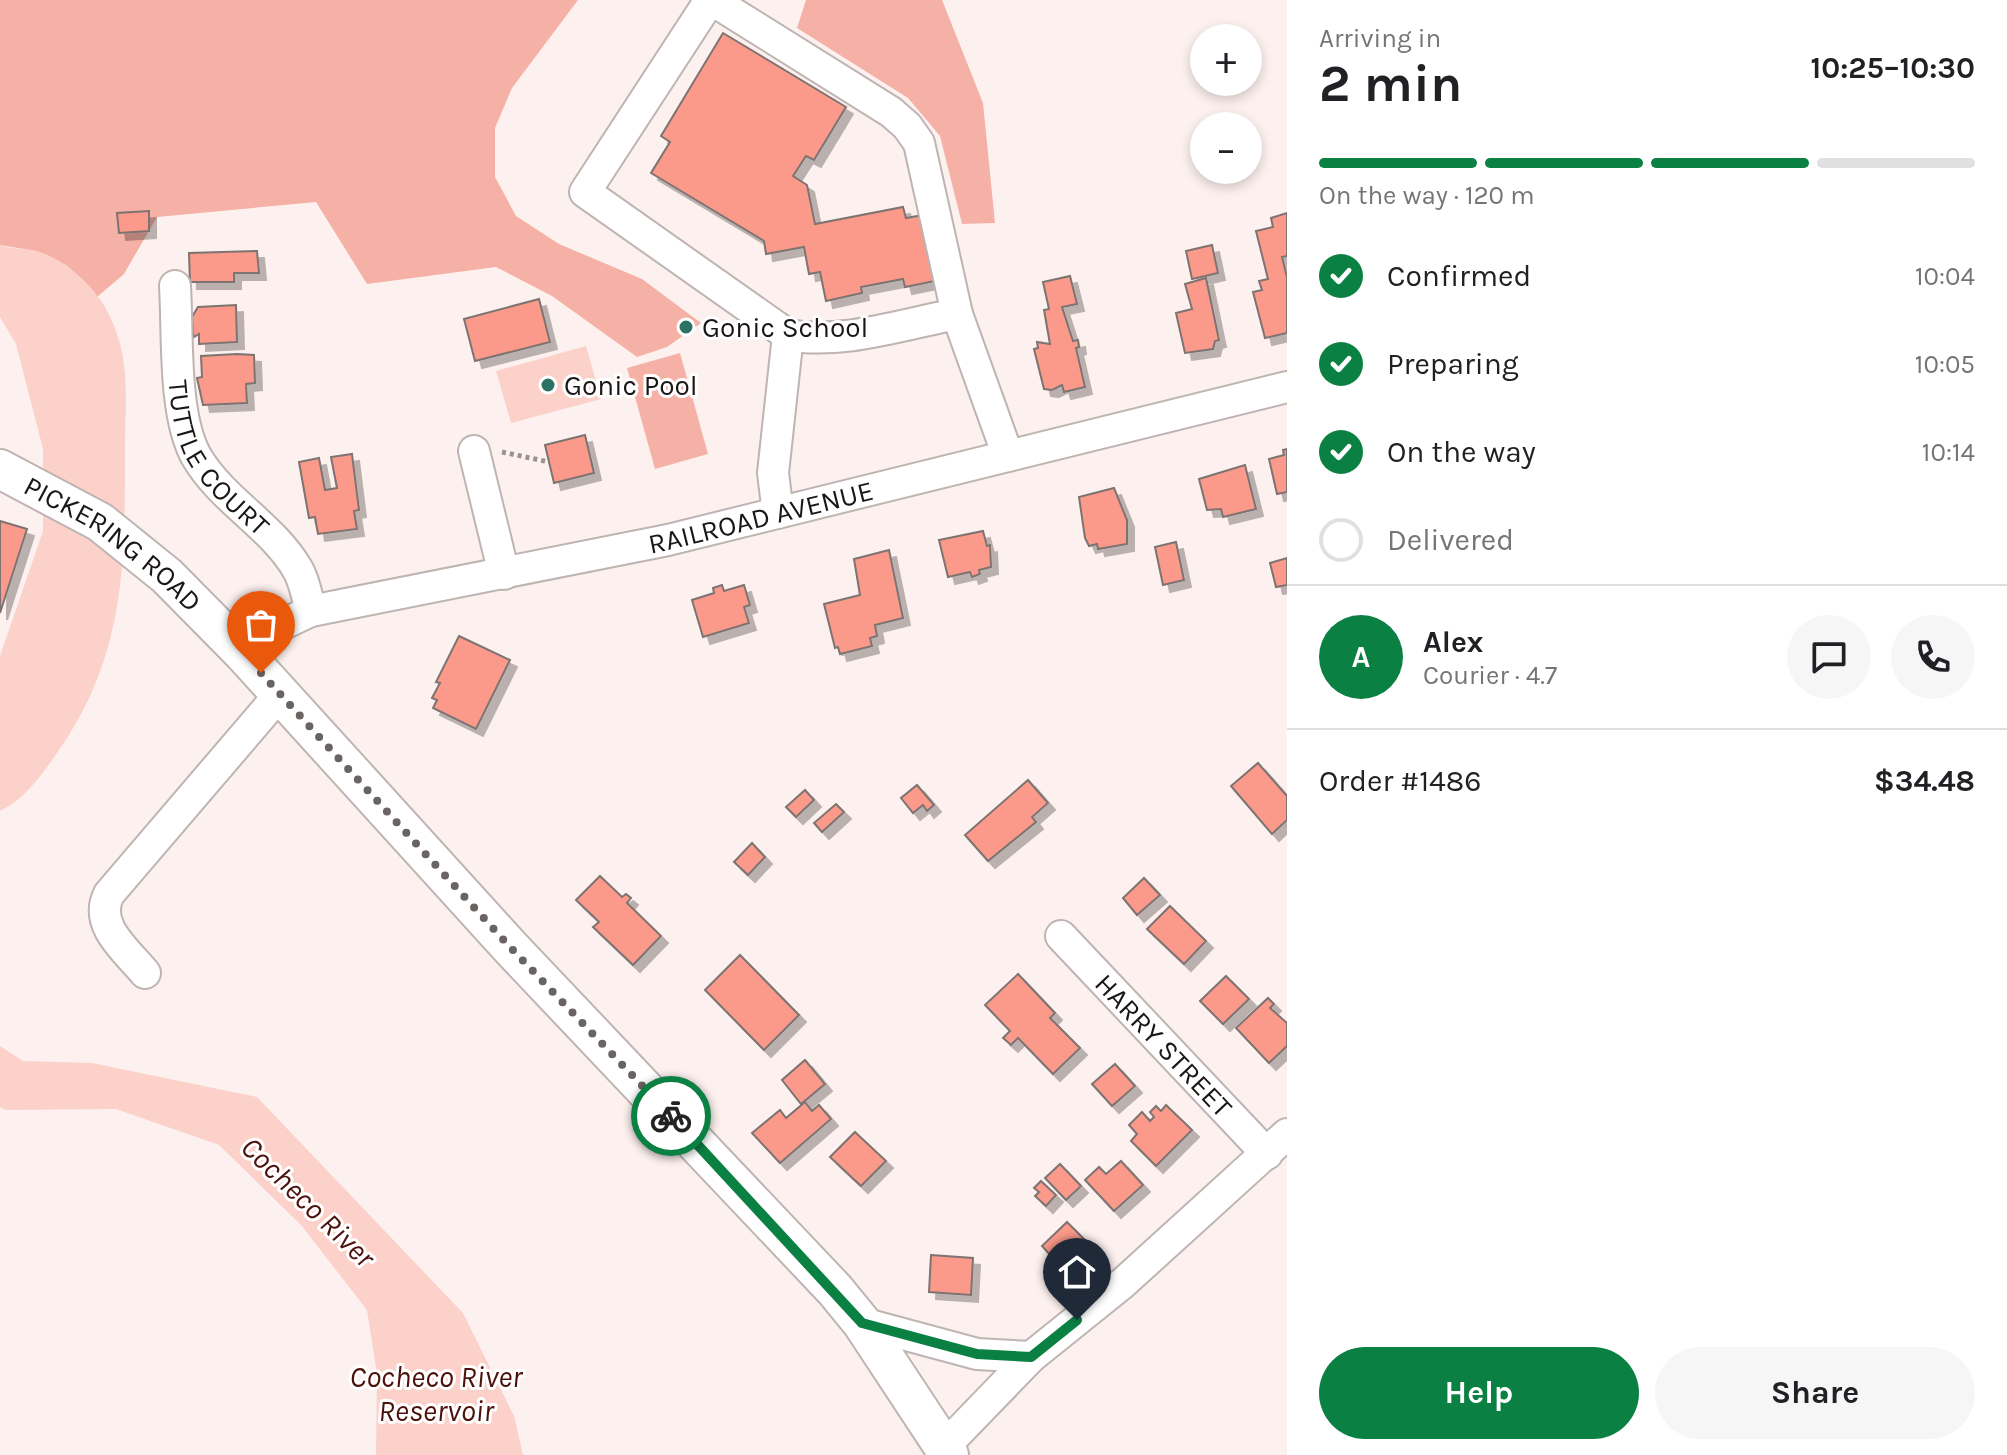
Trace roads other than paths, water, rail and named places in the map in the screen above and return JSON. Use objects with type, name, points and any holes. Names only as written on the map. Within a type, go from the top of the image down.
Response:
[{"type":"main road","name":"PICKERING ROAD","points":[[16,476],[100,522],[144,556],[243,653],[862,1323],[947,1451]]},
{"type":"street","points":[[957,314],[838,337],[812,340],[788,335],[585,192],[711,0],[907,126],[919,143],[957,314],[1008,456]]},
{"type":"street","name":"TUTTLE COURT","points":[[175,286],[183,403],[187,431],[196,456],[286,553],[299,572],[311,611]]},
{"type":"street","points":[[778,513],[773,473],[788,335]]},
{"type":"street","name":"RAILROAD AVENUE","points":[[243,653],[275,628],[311,611],[504,574],[778,513],[1287,387]]},
{"type":"street","points":[[483,450],[504,574]]},
{"type":"street","points":[[145,973],[104,922],[102,908],[109,894],[280,694]]},
{"type":"street","name":"HARRY STREET","points":[[1061,936],[1277,1144]]},
{"type":"street","points":[[947,1451],[1031,1357],[1123,1283],[1277,1144]]},
{"type":"street","points":[[862,1323],[977,1354],[1031,1357]]},
{"type":"water","points":[[0,245],[46,254],[66,265],[92,289],[105,307],[120,342],[126,393],[122,571],[108,646],[96,683],[55,756],[24,794],[0,811],[0,656],[43,531],[43,449],[16,344],[0,317]]},
{"type":"water","name":"Gonic Pool","points":[[586,346],[601,399],[511,423],[496,371]]},
{"type":"water","name":"Cocheco River Reservoir","points":[[0,1046],[23,1061],[92,1063],[257,1097],[463,1313],[514,1416],[523,1455],[376,1455],[377,1374],[367,1310],[301,1225],[219,1145],[116,1109],[6,1110],[0,1107]]},
{"type":"place","name":"Gonic School","points":[[686,327]]},
{"type":"place","name":"Gonic Pool","points":[[548,385]]},
{"type":"water label","name":"Cocheco River","points":[[308,1202]]}]
